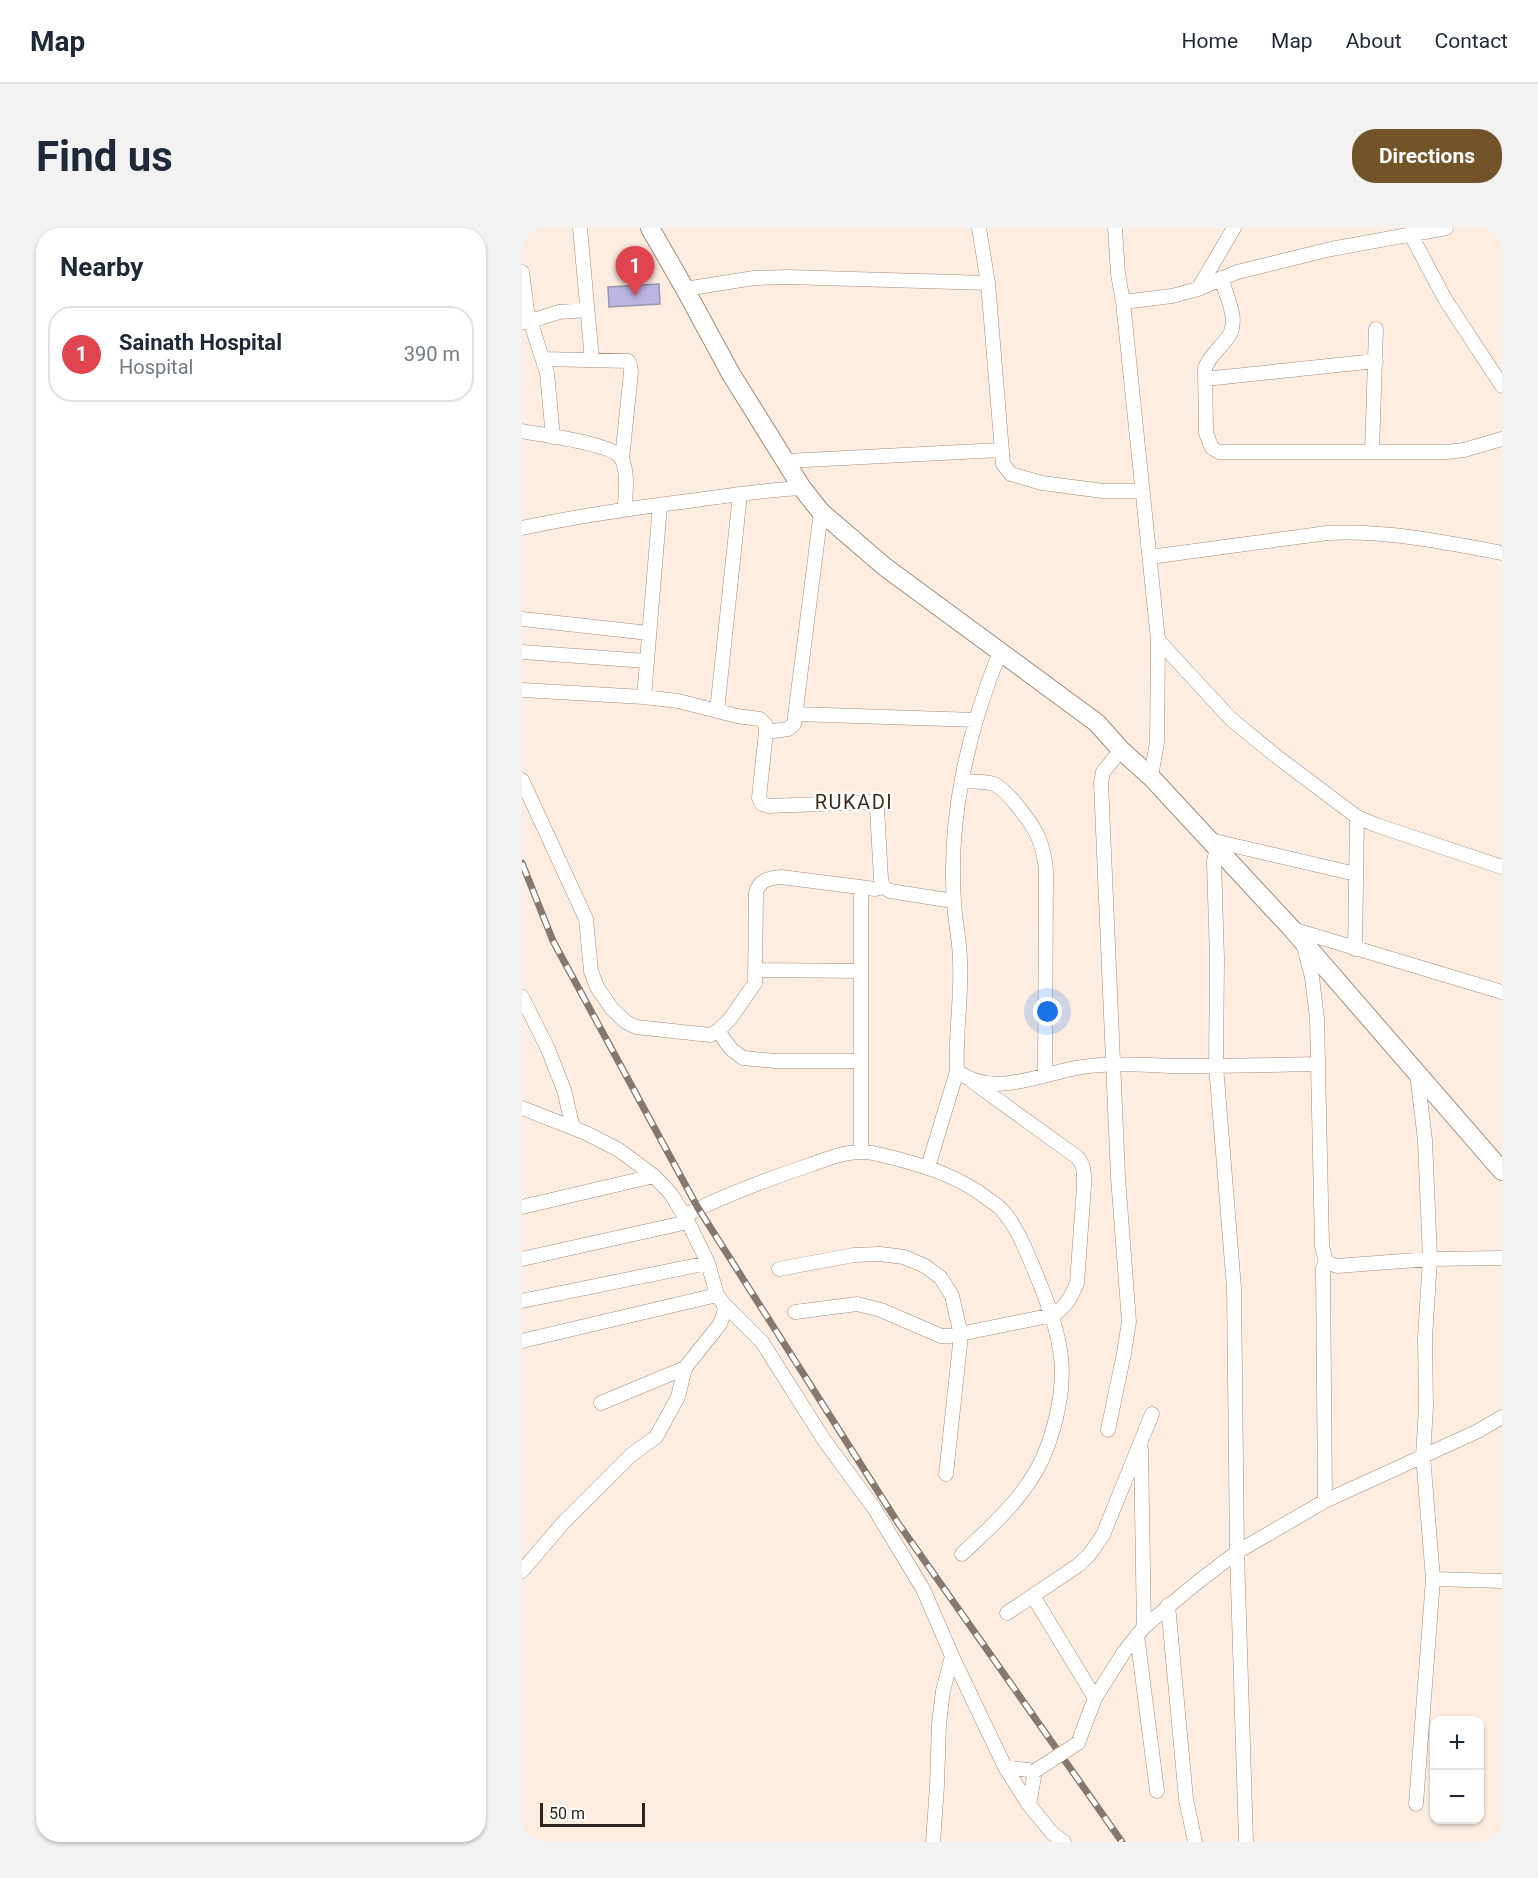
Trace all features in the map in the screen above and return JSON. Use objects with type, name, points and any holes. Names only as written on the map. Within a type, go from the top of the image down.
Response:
[{"type":"street","points":[[580,228],[592,360]]},
{"type":"street","points":[[650,228],[731,374],[802,488],[821,512],[885,567],[1097,723],[1121,750],[1151,777],[1298,935],[1502,1171]]},
{"type":"street","points":[[980,228],[988,283],[1000,450],[1003,464],[1011,474],[1042,483],[1103,491],[1143,491]]},
{"type":"street","points":[[1115,228],[1158,640],[1157,742],[1151,777]]},
{"type":"street","points":[[1198,289],[1234,228]]},
{"type":"street","points":[[1123,302],[1172,296],[1198,289],[1237,272],[1394,233],[1411,235],[1446,228]]},
{"type":"street","points":[[1411,235],[1445,299],[1502,386]]},
{"type":"street","points":[[522,272],[527,311],[526,321],[543,359],[549,384],[553,437]]},
{"type":"street","points":[[685,289],[754,278],[787,276],[988,283]]},
{"type":"street","points":[[1221,278],[1234,321],[1229,338],[1208,360],[1205,368],[1206,433],[1212,448],[1219,452],[1447,452],[1464,450],[1502,439]]},
{"type":"street","points":[[526,321],[559,312],[587,309]]},
{"type":"street","points":[[1371,452],[1376,329]]},
{"type":"street","points":[[543,359],[628,361],[630,365],[622,459],[625,473],[625,509]]},
{"type":"street","points":[[1205,379],[1376,361]]},
{"type":"street","points":[[522,431],[614,450],[622,459]]},
{"type":"street","points":[[786,461],[1000,450]]},
{"type":"street","points":[[522,528],[625,509],[802,488]]},
{"type":"street","points":[[717,711],[740,494]]},
{"type":"street","points":[[644,697],[660,505]]},
{"type":"street","points":[[766,732],[792,728],[796,714],[821,512]]},
{"type":"street","points":[[1150,557],[1327,533],[1353,532],[1415,536],[1502,553]]},
{"type":"street","points":[[522,619],[650,633]]},
{"type":"street","points":[[1158,640],[1232,719],[1276,756],[1357,817],[1502,867]]},
{"type":"street","points":[[522,652],[647,661]]},
{"type":"street","points":[[928,1167],[957,1071],[960,962],[953,901],[955,831],[962,781],[976,720],[1000,652]]},
{"type":"street","points":[[522,690],[678,701],[760,719],[765,725],[766,732],[759,798],[762,804],[769,806],[873,802],[877,808],[883,887]]},
{"type":"street","points":[[796,714],[976,720]]},
{"type":"street","points":[[1108,1430],[1128,1322],[1118,1177],[1101,783],[1103,772],[1121,750]]},
{"type":"street","points":[[522,780],[586,919],[591,971],[597,987],[626,1022],[636,1027],[710,1035],[718,1032],[730,1019],[755,983],[756,893],[761,883],[771,878],[781,877],[861,888],[883,887],[890,891],[953,901]]},
{"type":"street","points":[[962,781],[991,783],[1000,787],[1034,826],[1045,854],[1045,1075]]},
{"type":"street","points":[[1355,949],[1357,817]]},
{"type":"street","points":[[1213,844],[1356,874]]},
{"type":"street","points":[[1213,844],[1217,959],[1216,1066],[1234,1288],[1237,1552],[1246,1842]]},
{"type":"street","points":[[861,888],[861,1152]]},
{"type":"street","points":[[1298,935],[1355,949],[1502,992]]},
{"type":"street","points":[[1298,935],[1312,977],[1317,1019],[1322,1246],[1326,1262],[1323,1268],[1325,1502]]},
{"type":"street","points":[[756,970],[861,971]]},
{"type":"street","points":[[522,997],[552,1059],[564,1090],[573,1128]]},
{"type":"street","points":[[718,1032],[731,1049],[743,1058],[776,1061],[861,1061]]},
{"type":"street","points":[[971,1080],[996,1084],[1025,1081],[1078,1067],[1318,1064]]},
{"type":"street","points":[[795,1312],[857,1304],[882,1310],[941,1336],[961,1335],[1053,1315],[1063,1309],[1077,1283],[1084,1186],[1082,1163],[1077,1157],[957,1071]]},
{"type":"street","points":[[1416,1803],[1433,1579],[1423,1456],[1426,1407],[1425,1338],[1430,1259],[1425,1140],[1417,1074]]},
{"type":"street","points":[[522,1108],[619,1149],[654,1176],[671,1194],[686,1219],[708,1263],[725,1310],[720,1324],[685,1368],[678,1397],[656,1437],[631,1455],[563,1523],[522,1570]]},
{"type":"street","points":[[522,1259],[686,1219],[784,1174],[838,1155],[861,1152],[928,1167],[976,1189],[1002,1210],[1023,1243],[1053,1315],[1061,1347],[1063,1376],[1060,1404],[1048,1447],[1026,1489],[1006,1512],[962,1554]]},
{"type":"street","points":[[522,1208],[654,1176]]},
{"type":"street","points":[[779,1269],[854,1255],[880,1254],[904,1257],[925,1266],[941,1278],[952,1296],[961,1335],[946,1474]]},
{"type":"street","points":[[1326,1262],[1338,1266],[1430,1259],[1502,1258]]},
{"type":"street","points":[[522,1301],[708,1263]]},
{"type":"street","points":[[522,1341],[720,1299]]},
{"type":"street","points":[[720,1299],[762,1342],[824,1440],[873,1508],[923,1589],[1005,1767],[1029,1805],[1053,1834],[1064,1842]]},
{"type":"street","points":[[601,1403],[685,1368]]},
{"type":"street","points":[[1007,1613],[1077,1566],[1089,1555],[1103,1535],[1152,1414]]},
{"type":"street","points":[[1005,1767],[1035,1772],[1078,1743],[1095,1698],[1124,1652],[1141,1631],[1168,1605],[1237,1552],[1325,1502],[1476,1432],[1502,1416]]},
{"type":"street","points":[[1140,1442],[1141,1631],[1157,1791]]},
{"type":"street","points":[[1433,1579],[1502,1581]]},
{"type":"street","points":[[1033,1596],[1095,1698]]},
{"type":"street","points":[[1168,1605],[1186,1799],[1195,1842]]},
{"type":"street","points":[[933,1842],[939,1724],[943,1691],[952,1656]]},
{"type":"street","points":[[1029,1805],[1035,1772]]},
{"type":"building","points":[[659,284],[660,304],[609,307],[608,287]]},
{"type":"railway","points":[[522,863],[553,941],[698,1208],[898,1523],[1122,1842]]},
{"type":"place","name":"Sainath Hospital","points":[[635,296]]},
{"type":"district","name":"RUKADI","points":[[854,802]]}]
